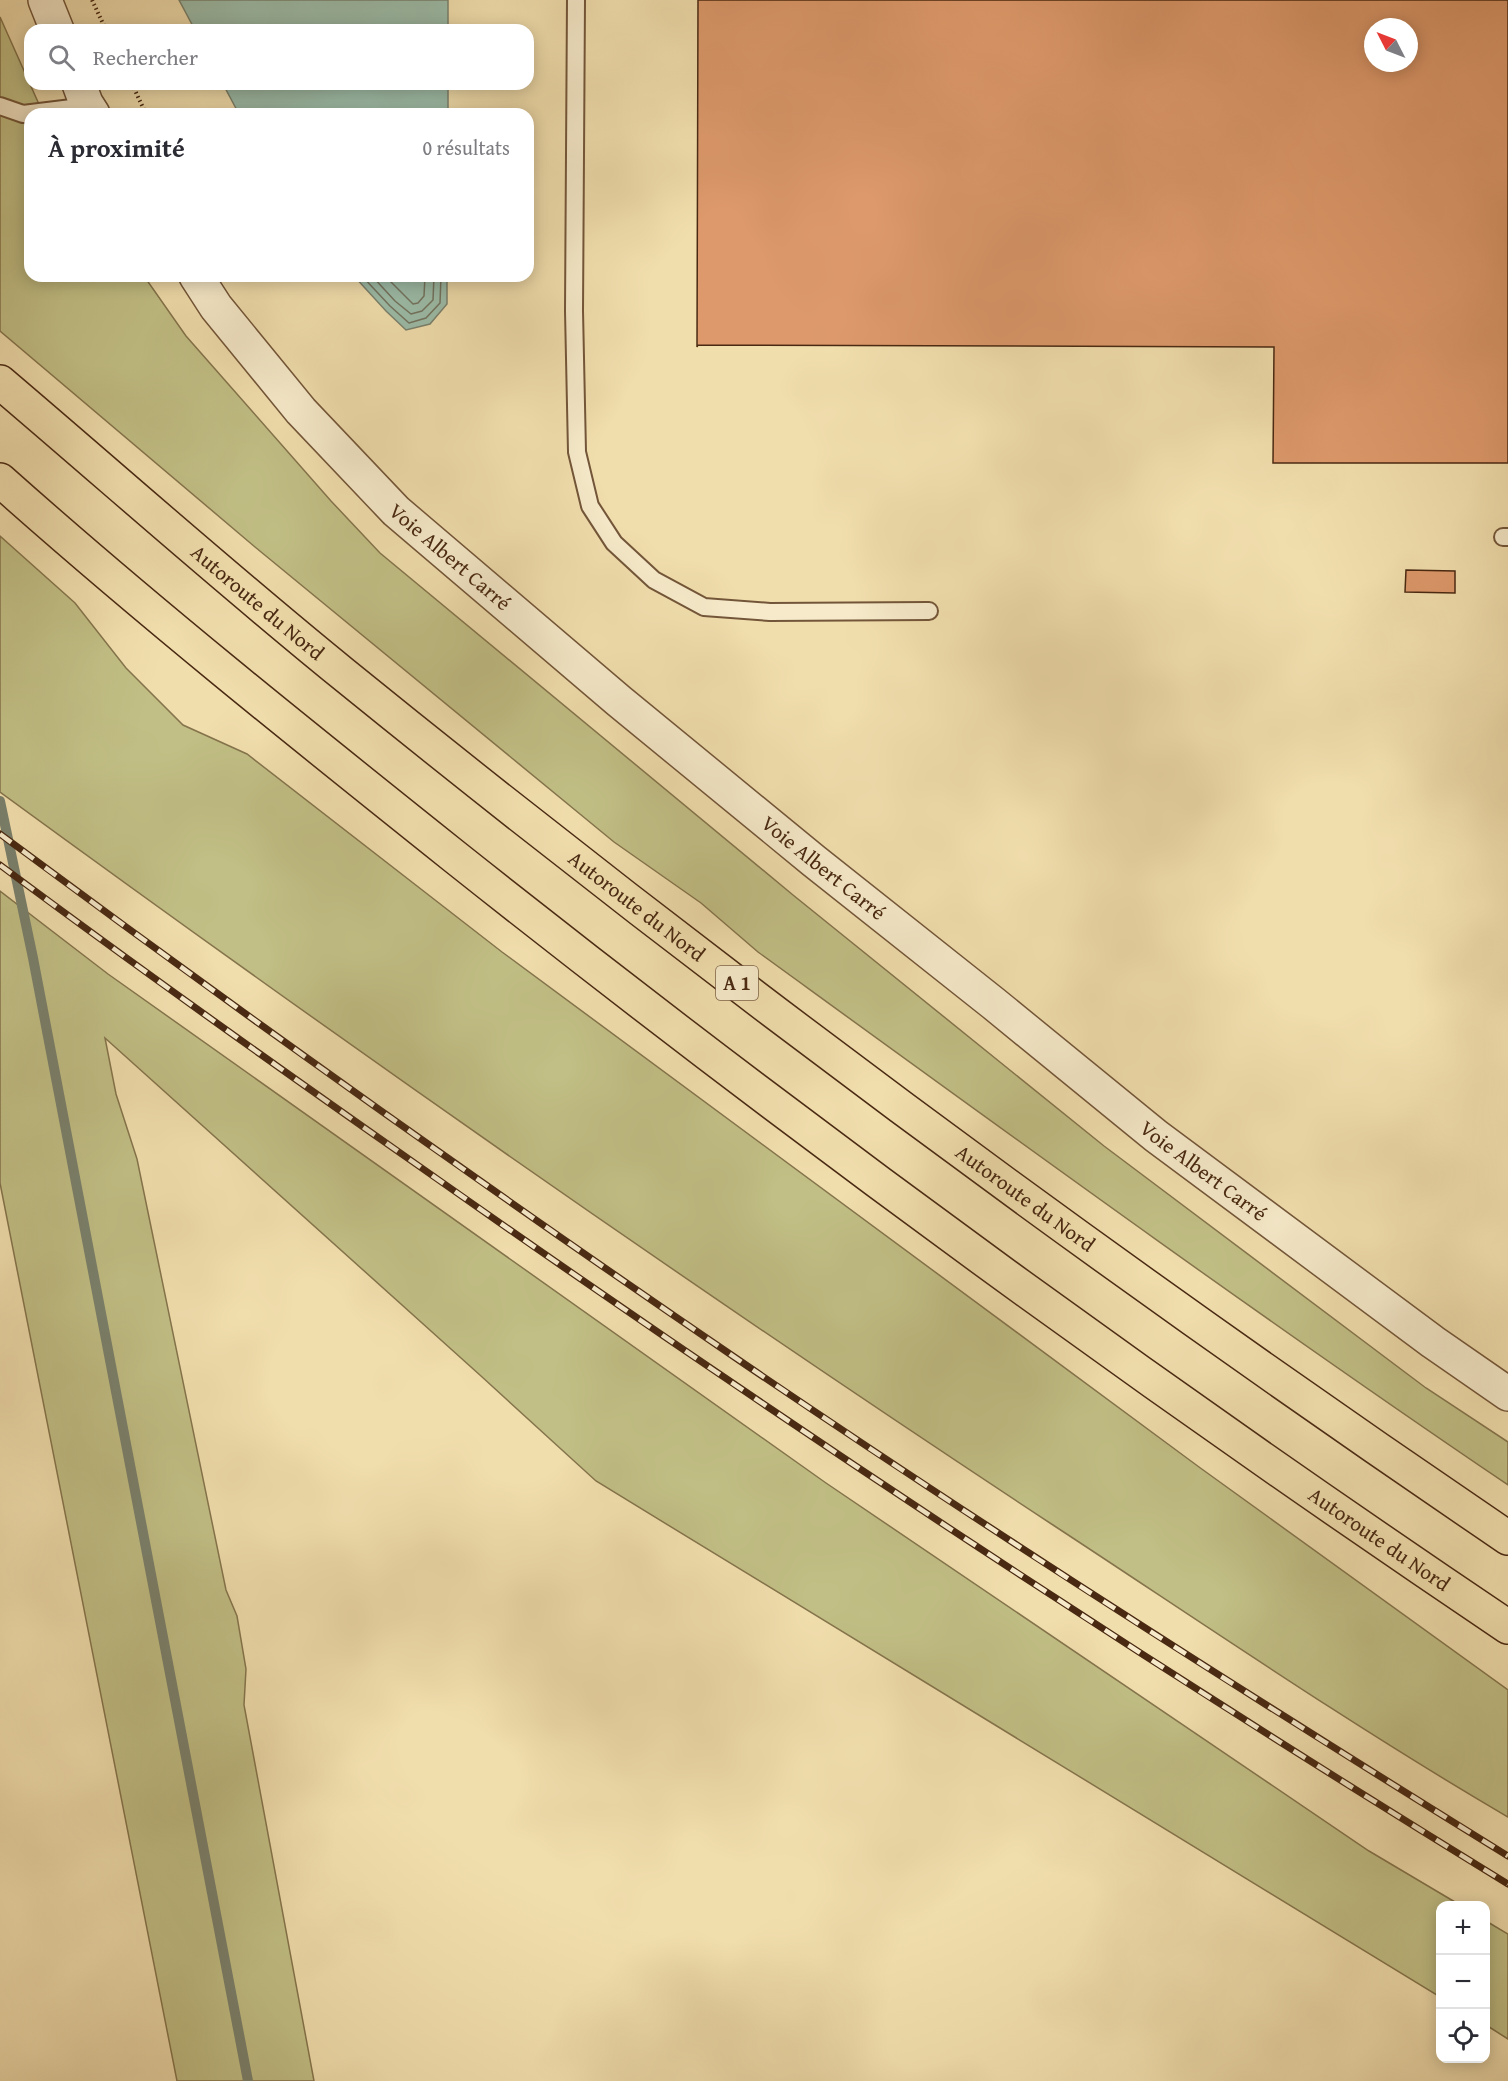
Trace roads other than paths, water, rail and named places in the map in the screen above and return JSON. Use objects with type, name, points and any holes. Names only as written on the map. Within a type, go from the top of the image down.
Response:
[{"type":"highway","name":"Autoroute du Nord","points":[[0,382],[339,670],[636,905],[891,1100],[1059,1224],[1222,1341],[1508,1538]]},
{"type":"highway","name":"Autoroute du Nord","points":[[0,480],[140,599],[394,808],[708,1054],[850,1162],[1111,1353],[1339,1513],[1508,1627]]},
{"type":"street","points":[[45,0],[55,24]]},
{"type":"street","name":"Voie Albert Carré","points":[[200,282],[216,307],[301,411],[396,511],[619,701],[1156,1136],[1433,1342],[1508,1394]]},
{"type":"lane","points":[[576,0],[574,311],[577,452],[590,507],[614,543],[654,580],[704,607],[770,612],[929,611]]},
{"type":"lane","points":[[72,108],[86,100]]},
{"type":"lane","points":[[0,106],[24,114]]},
{"type":"water","points":[[179,0],[448,0],[448,24],[192,24]]},
{"type":"water","points":[[226,90],[448,90],[448,108],[236,108]]},
{"type":"water","points":[[359,282],[447,282],[447,304],[430,324],[406,330]]},
{"type":"waterway","points":[[0,801],[33,958],[248,2081]]},
{"type":"railway","points":[[0,834],[184,970],[370,1103],[746,1365],[1124,1615],[1508,1856]]},
{"type":"railway","points":[[0,865],[155,979],[550,1258],[820,1442],[1230,1711],[1508,1884]]}]
